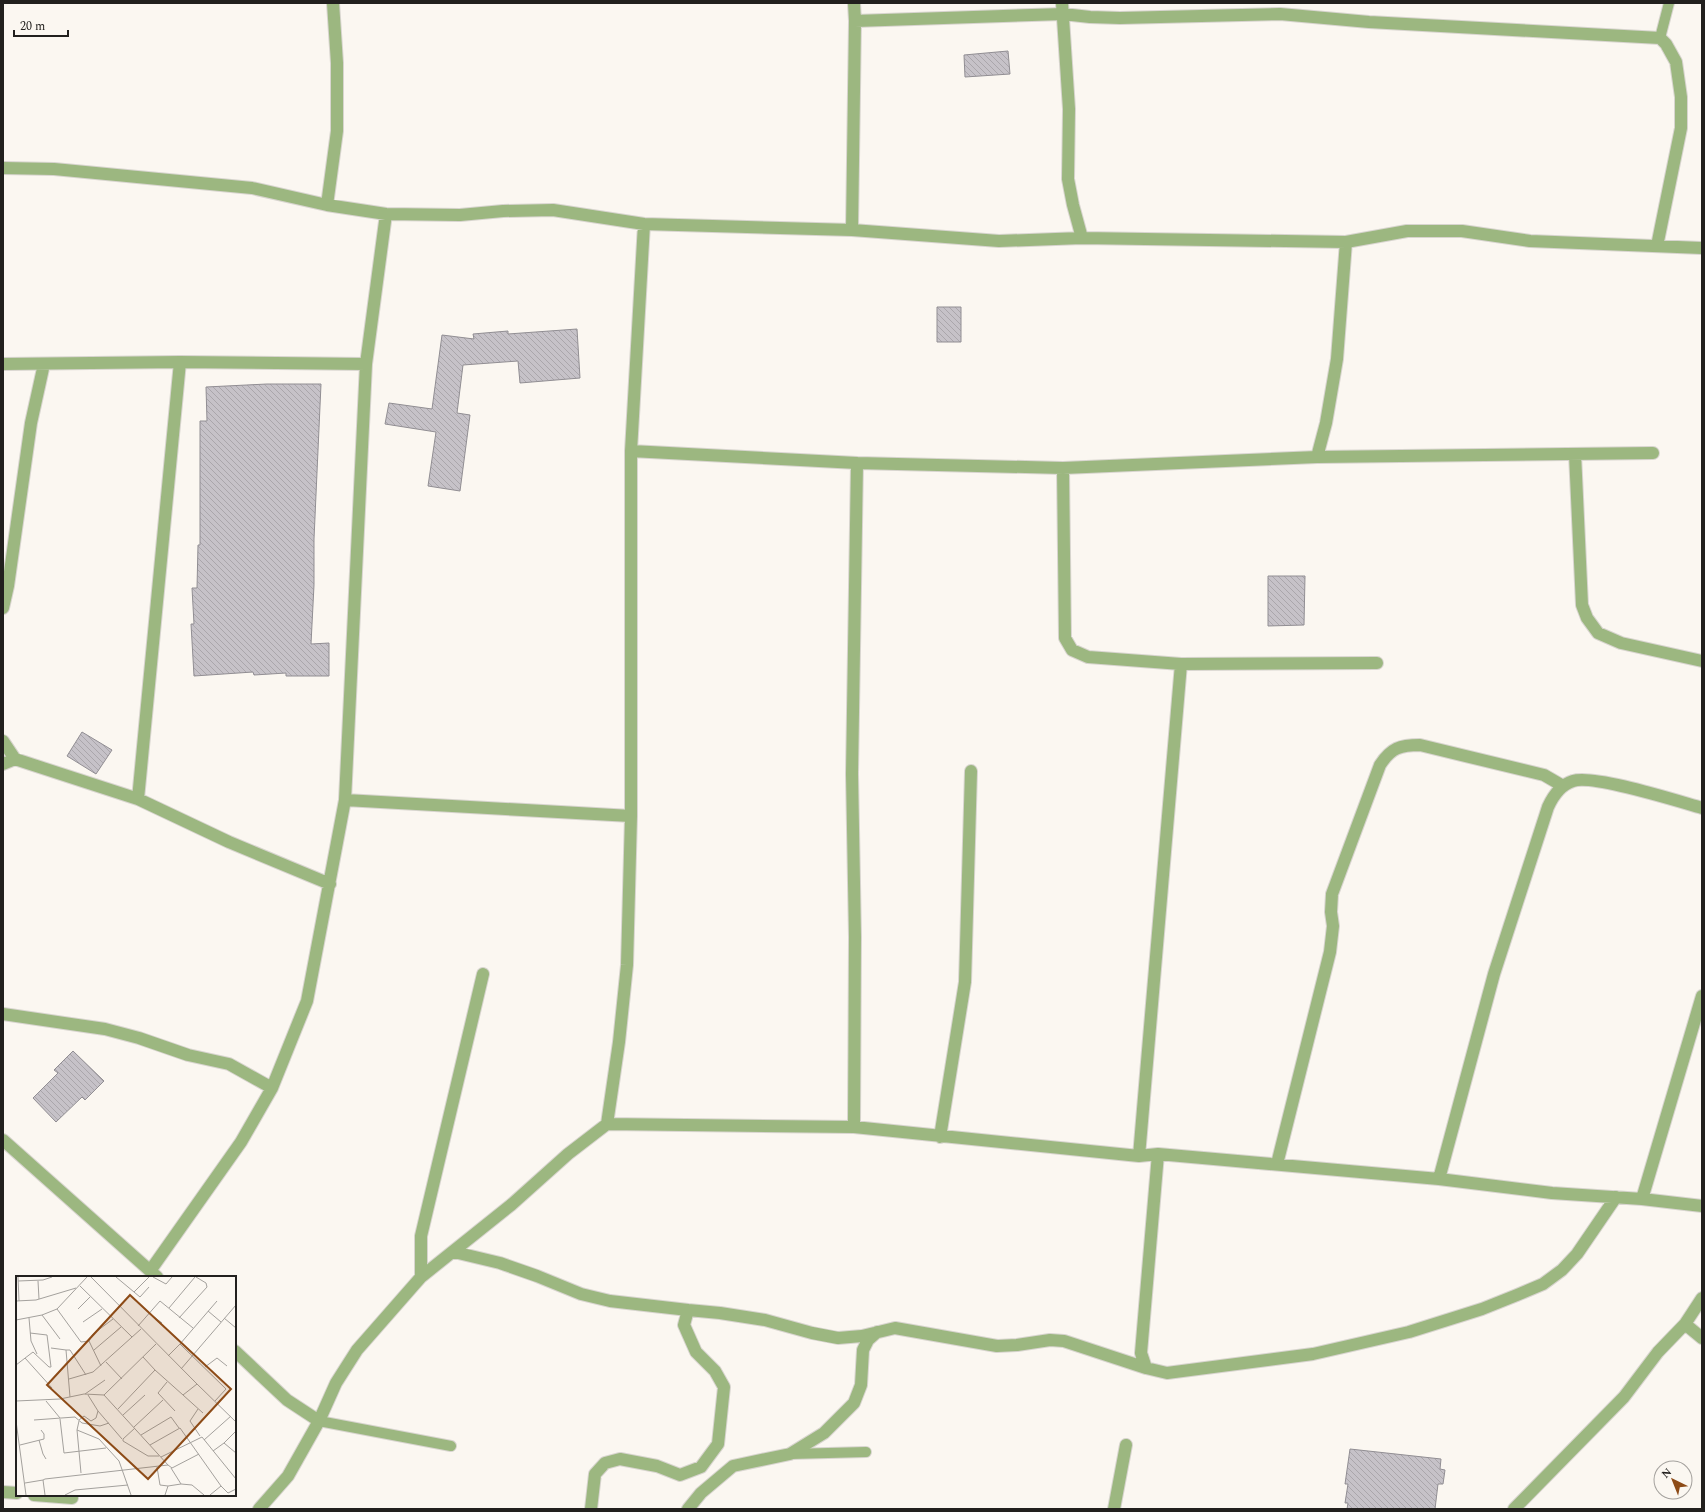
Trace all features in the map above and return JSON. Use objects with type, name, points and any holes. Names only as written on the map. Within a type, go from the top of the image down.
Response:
[{"type":"street","points":[[327,205],[337,131],[337,63],[333,3]]},
{"type":"street","points":[[852,230],[854,3]]},
{"type":"street","points":[[855,20],[1063,9],[1090,17],[1112,18],[1281,9],[1369,22],[1660,38],[1666,44],[1676,62],[1681,97],[1682,128],[1657,246]]},
{"type":"street","points":[[1063,9],[1069,109],[1068,179],[1082,238]]},
{"type":"street","points":[[3,168],[54,169],[252,188],[327,205],[386,214],[460,215],[503,211],[553,210],[644,224],[852,230],[999,241],[1082,238],[1346,242],[1407,231],[1462,232],[1530,241],[1702,248]]},
{"type":"street","points":[[3,1140],[154,1274],[241,1142],[272,1088],[307,1001],[345,800],[366,364],[386,214]]},
{"type":"street","points":[[607,1124],[619,1042],[627,965],[631,816],[631,451],[644,224]]},
{"type":"street","points":[[1317,457],[1326,423],[1337,359],[1346,242]]},
{"type":"street","points":[[3,364],[180,362],[366,364]]},
{"type":"street","points":[[138,800],[180,362]]},
{"type":"street","points":[[3,608],[8,586],[31,423],[44,364]]},
{"type":"street","points":[[631,451],[857,463],[1064,468],[1317,457],[1653,453]]},
{"type":"street","points":[[1575,454],[1582,605],[1587,618],[1598,633],[1621,643],[1702,661]]},
{"type":"street","points":[[854,1127],[855,937],[852,774],[857,463]]},
{"type":"street","points":[[1064,468],[1065,638],[1072,650],[1088,657],[1181,664],[1377,664]]},
{"type":"street","points":[[1140,1156],[1181,664]]},
{"type":"street","points":[[3,741],[15,759],[138,800],[229,842],[330,884]]},
{"type":"street","points":[[1277,1164],[1330,952],[1333,926],[1331,912],[1332,894],[1380,765],[1387,754],[1405,745],[1420,745],[1544,775],[1563,786]]},
{"type":"street","points":[[3,764],[15,759]]},
{"type":"street","points":[[940,1137],[965,982],[971,771]]},
{"type":"street","points":[[1439,1179],[1494,974],[1548,807],[1553,797],[1563,786],[1572,781],[1584,779],[1614,785],[1702,808]]},
{"type":"street","points":[[345,800],[631,816]]},
{"type":"street","points":[[421,1277],[421,1236],[483,974]]},
{"type":"street","points":[[1642,1199],[1702,996]]},
{"type":"street","points":[[3,1014],[105,1029],[139,1038],[188,1055],[229,1064],[272,1088]]},
{"type":"street","points":[[259,1509],[288,1476],[319,1421],[336,1383],[357,1350],[421,1277],[454,1252],[511,1205],[568,1154],[607,1124],[854,1127],[940,1137],[1140,1156],[1158,1154],[1439,1179],[1552,1192],[1642,1199],[1702,1206]]},
{"type":"street","points":[[1146,1368],[1141,1353],[1158,1154]]},
{"type":"street","points":[[454,1252],[500,1263],[581,1294],[610,1301],[720,1312],[765,1320],[812,1333],[838,1338],[862,1336],[879,1330],[895,1328],[997,1346],[1017,1345],[1050,1340],[1064,1341],[1146,1368],[1167,1373],[1313,1354],[1409,1332],[1482,1309],[1543,1284],[1562,1270],[1578,1254],[1616,1197]]},
{"type":"street","points":[[1514,1509],[1624,1397],[1658,1352],[1685,1324],[1702,1298]]},
{"type":"street","points":[[591,1509],[595,1474],[605,1463],[620,1459],[656,1466],[680,1475],[701,1467],[718,1444],[724,1387],[715,1371],[696,1352],[684,1325],[688,1310]]},
{"type":"street","points":[[1685,1324],[1702,1338]]},
{"type":"street","points":[[688,1509],[701,1492],[733,1466],[790,1454],[824,1433],[854,1402],[860,1385],[863,1350],[868,1340],[879,1330]]},
{"type":"street","points":[[236,1352],[287,1400],[319,1421]]},
{"type":"street","points":[[1114,1509],[1126,1445]]},
{"type":"street","points":[[3,1492],[16,1493]]},
{"type":"street","points":[[47,1496],[72,1498]]},
{"type":"lane","points":[[1660,38],[1670,3]]},
{"type":"lane","points":[[319,1421],[451,1446]]},
{"type":"lane","points":[[790,1454],[866,1452]]},
{"type":"building","points":[[1008,51],[1010,74],[965,77],[964,55]]},
{"type":"building","points":[[937,307],[961,307],[961,342],[937,342]]},
{"type":"building","points":[[577,329],[580,378],[520,383],[518,361],[463,365],[457,413],[470,415],[460,491],[428,486],[436,432],[385,424],[389,403],[432,409],[442,335],[474,339],[473,334],[508,331],[508,334]]},
{"type":"building","points":[[267,384],[321,384],[311,644],[329,643],[329,676],[286,676],[286,673],[254,675],[253,672],[194,676],[191,624],[194,624],[192,588],[197,588],[198,545],[200,545],[200,421],[207,421],[206,387]]},
{"type":"building","points":[[1268,576],[1305,576],[1304,625],[1268,626]]},
{"type":"building","points":[[82,732],[112,750],[96,774],[67,756]]},
{"type":"building","points":[[73,1051],[104,1081],[85,1100],[82,1097],[56,1122],[33,1098],[58,1073],[54,1070]]},
{"type":"building","points":[[1350,1449],[1441,1459],[1440,1469],[1445,1470],[1443,1484],[1438,1484],[1435,1509],[1347,1509],[1348,1503],[1345,1503],[1348,1484],[1345,1484]]}]
